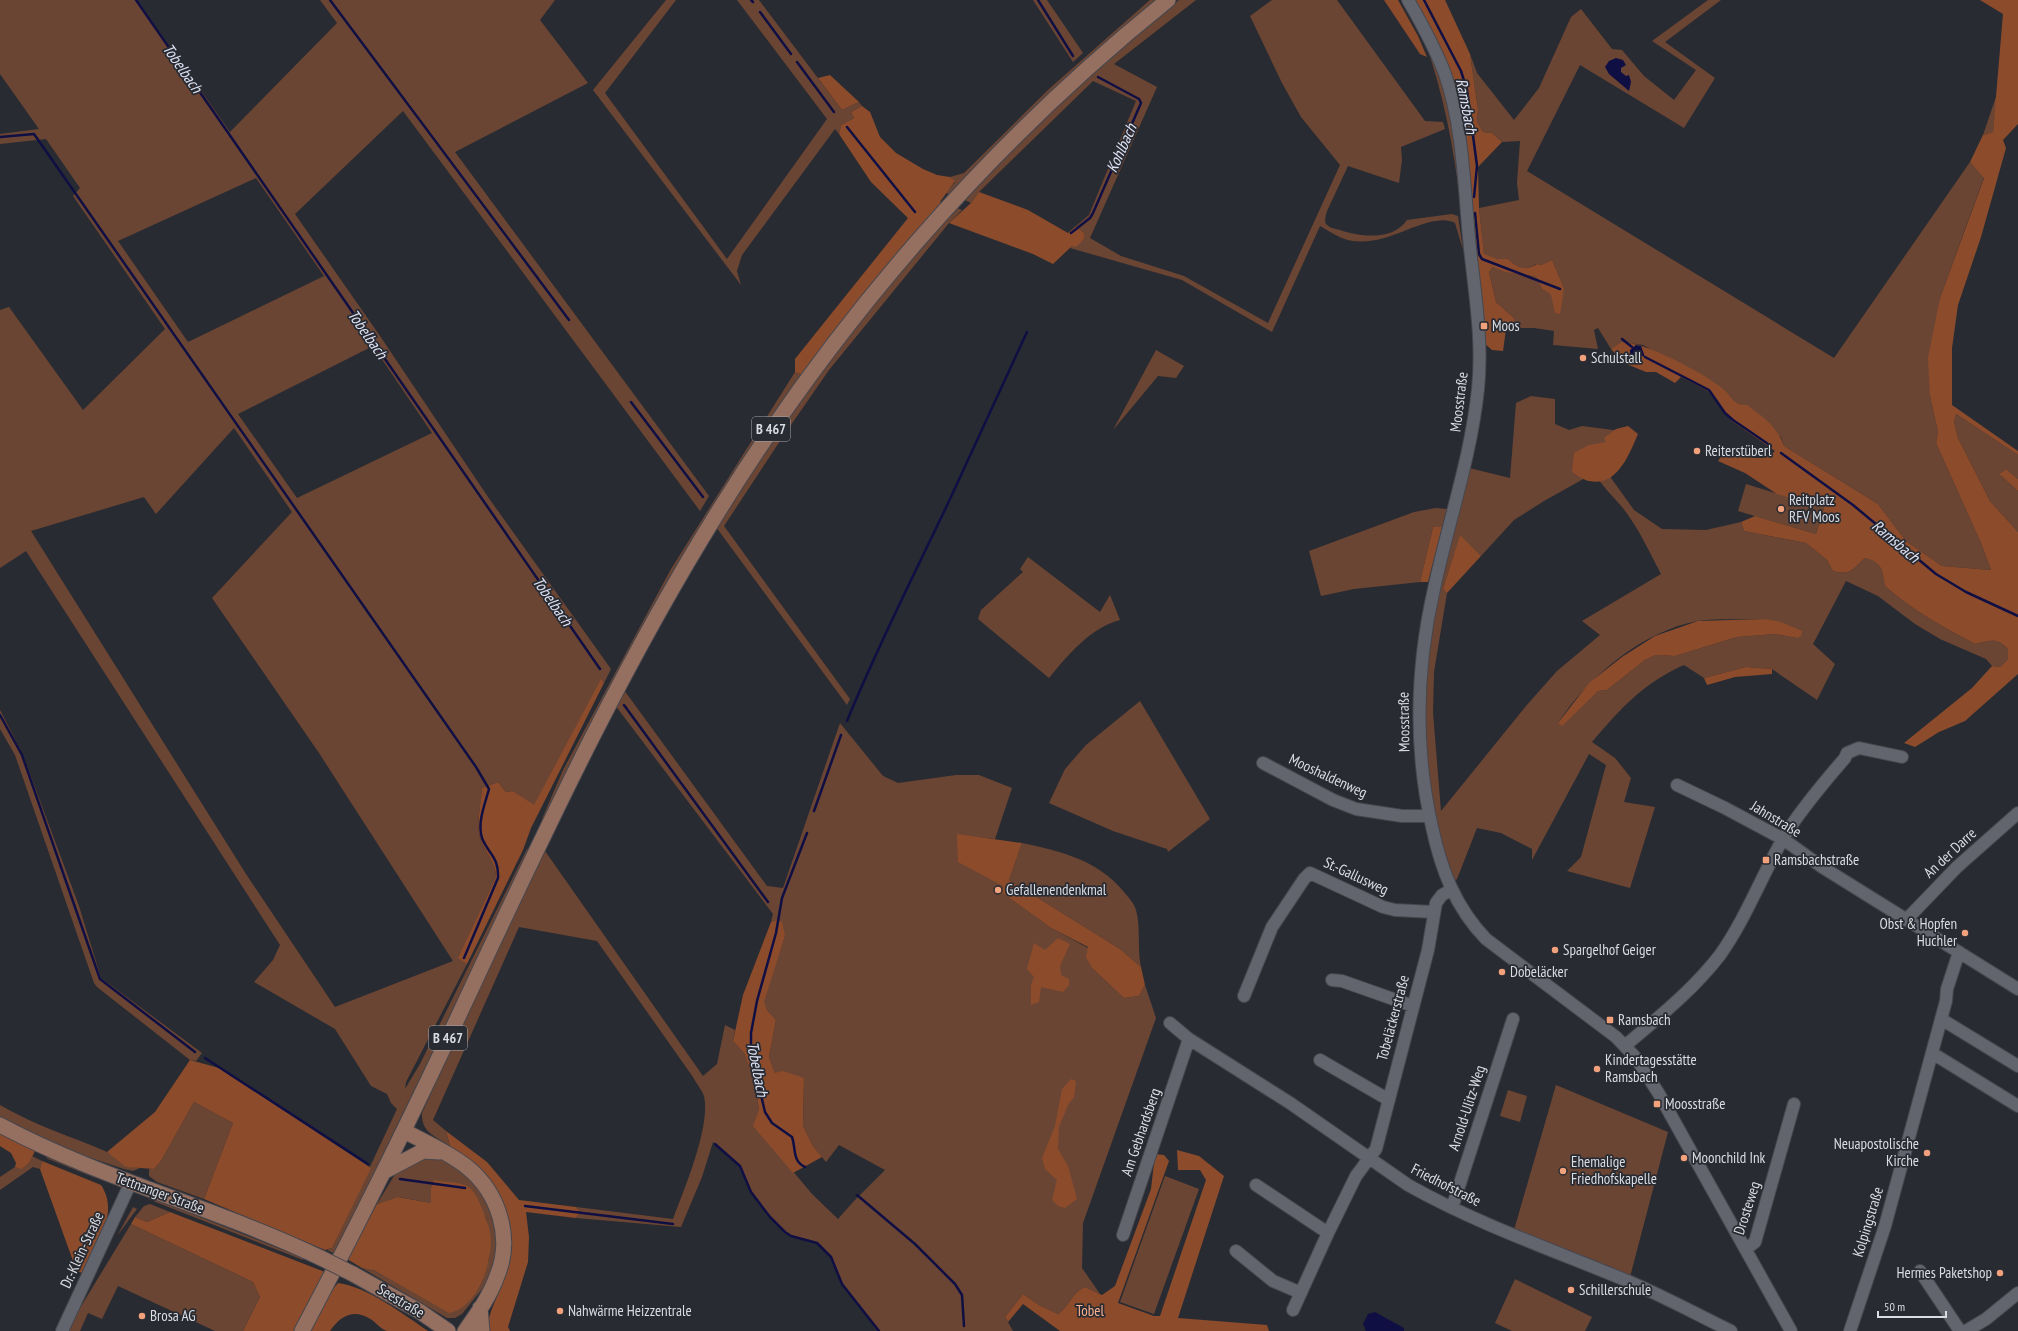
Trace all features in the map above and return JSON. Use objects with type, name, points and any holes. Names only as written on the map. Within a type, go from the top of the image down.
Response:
[{"type":"main road","name":"B 467","points":[[302,1331],[404,1131],[531,861],[617,688],[661,608],[712,521],[774,425],[846,328],[952,203],[1071,83],[1168,0]]},
{"type":"main road","name":"Tettnanger Straße","points":[[0,1125],[31,1142],[235,1221],[321,1258],[353,1274]]},
{"type":"main road","points":[[404,1131],[443,1152],[467,1168],[480,1180],[495,1202],[500,1217],[503,1229],[503,1257],[498,1275],[480,1308],[465,1331]]},
{"type":"main road","points":[[384,1171],[423,1150],[437,1153],[443,1152]]},
{"type":"main road","name":"Seestraße","points":[[353,1274],[419,1311],[448,1331]]},
{"type":"main road","points":[[480,1308],[482,1331]]},
{"type":"street","name":"Moosstraße","points":[[1408,0],[1440,62],[1453,106],[1461,153],[1480,345],[1478,388],[1472,434],[1434,589],[1422,656],[1419,698],[1420,744],[1429,816],[1440,862],[1450,890],[1465,914],[1486,939],[1603,1025],[1626,1045],[1646,1072],[1659,1094],[1791,1331]]},
{"type":"street","points":[[1626,1045],[1678,1001],[1697,982],[1716,959],[1748,906],[1783,839],[1826,780],[1845,758],[1847,753],[1859,748],[1902,756]]},
{"type":"street","name":"Mooshaldenweg","points":[[1263,763],[1333,800],[1356,809],[1402,816],[1429,816]]},
{"type":"street","name":"Jahnstraße","points":[[1677,785],[1725,808],[1783,839],[1799,852],[1906,920],[1968,956],[2018,989]]},
{"type":"street","name":"An der Darre","points":[[1906,920],[1957,867],[2018,813]]},
{"type":"street","name":"St.-Gallusweg","points":[[1244,996],[1272,928],[1304,879],[1310,873],[1383,907],[1395,910],[1433,912]]},
{"type":"street","name":"Tobeläckerstraße","points":[[1293,1310],[1356,1176],[1376,1149],[1428,950],[1433,912],[1436,903],[1442,895],[1450,890]]},
{"type":"street","name":"Kolpingstraße","points":[[1850,1331],[1885,1226],[1941,1019],[1947,989],[1959,952]]},
{"type":"street","points":[[1332,980],[1342,981],[1413,1006]]},
{"type":"street","name":"Arnold-Ulitz-Weg","points":[[1452,1208],[1513,1019]]},
{"type":"street","points":[[1941,1019],[2018,1066]]},
{"type":"street","name":"Friedhofstraße","points":[[1170,1023],[1189,1039],[1290,1103],[1408,1186],[1452,1208],[1632,1283],[1731,1331]]},
{"type":"street","name":"Am Gebhardsberg","points":[[1123,1235],[1189,1039]]},
{"type":"street","points":[[1932,1053],[2018,1106]]},
{"type":"street","points":[[1320,1060],[1389,1100]]},
{"type":"street","name":"Drosteweg","points":[[1746,1249],[1756,1242],[1794,1104]]},
{"type":"street","name":"Dr.-Klein-Straße","points":[[62,1331],[131,1182]]},
{"type":"street","points":[[1256,1185],[1328,1233]]},
{"type":"street","points":[[1236,1251],[1273,1281],[1300,1293]]},
{"type":"street","points":[[1920,1270],[1967,1331],[1986,1319],[2018,1293]]},
{"type":"shaded area","points":[[0,0],[137,0],[230,132],[337,23],[320,0],[555,0],[540,20],[588,83],[455,152],[709,496],[700,511],[403,111],[295,214],[380,336],[488,497],[611,669],[604,683],[601,680],[534,806],[513,791],[506,792],[498,782],[482,788],[479,832],[482,843],[494,867],[496,877],[459,957],[467,964],[406,1082],[405,1089],[420,1064],[527,849],[530,850],[335,1254],[327,1250],[332,1248],[397,1109],[391,1103],[387,1094],[371,1086],[335,1029],[254,982],[273,960],[280,945],[26,551],[0,568],[0,310],[9,307],[83,410],[165,329],[73,196],[80,188],[46,139],[0,144],[0,134],[39,129],[0,74]],"holes":[[[256,178],[324,276],[188,342],[118,241]],[[373,346],[432,433],[297,498],[238,414]],[[234,428],[292,512],[212,598],[319,753],[453,961],[335,1007],[246,874],[31,531],[144,497],[156,514]]]},
{"type":"shaded area","points":[[666,0],[676,0],[605,93],[727,259],[827,119],[737,0],[759,0],[842,110],[859,102],[862,106],[851,112],[854,118],[841,125],[839,134],[835,129],[742,255],[737,271],[741,285],[593,90]]},
{"type":"shaded area","points":[[1033,0],[1047,0],[1083,53],[1073,62]]},
{"type":"shaded area","points":[[1150,0],[1159,0],[951,195],[946,193],[955,182],[950,177],[964,173],[1049,89]]},
{"type":"shaded area","points":[[1179,0],[1196,0],[1114,64],[1157,87],[1090,238],[1121,256],[1184,276],[1268,323],[1340,165],[1301,117],[1282,83],[1250,16],[1272,0],[1337,0],[1425,121],[1443,122],[1445,129],[1401,147],[1402,160],[1399,183],[1348,166],[1327,211],[1325,219],[1326,224],[1333,228],[1348,232],[1376,236],[1394,231],[1401,227],[1407,220],[1452,214],[1458,216],[1463,250],[1455,223],[1448,221],[1429,222],[1391,236],[1377,240],[1364,241],[1344,239],[1320,226],[1272,332],[1182,280],[1070,248],[1084,233],[1076,226],[1089,215],[1136,101],[1093,81],[979,192],[971,203],[965,200],[1068,96],[1122,47]]},
{"type":"shaded area","points":[[1708,0],[1721,0],[1665,42],[1715,78],[1684,128],[1580,65],[1527,171],[1834,358],[1970,162],[1984,177],[1940,298],[1930,396],[1938,432],[1936,443],[1981,543],[1991,570],[1942,566],[1906,541],[1878,504],[1784,446],[1781,437],[1731,400],[1724,390],[1643,345],[1621,342],[1611,349],[1598,328],[1594,330],[1598,349],[1553,345],[1554,331],[1534,328],[1514,328],[1514,318],[1496,302],[1489,272],[1493,267],[1536,277],[1542,289],[1551,295],[1564,288],[1552,260],[1541,265],[1536,264],[1528,268],[1521,268],[1508,259],[1498,259],[1484,255],[1479,208],[1519,200],[1517,183],[1520,141],[1502,142],[1492,133],[1483,132],[1477,122],[1478,108],[1470,54],[1477,73],[1514,120],[1539,88],[1571,17],[1581,9],[1612,49],[1622,50],[1644,76],[1674,100],[1696,70],[1652,41]]},
{"type":"shaded area","points":[[1425,42],[1441,80],[1451,119],[1460,201],[1455,161],[1447,120],[1437,80]]},
{"type":"shaded area","points":[[1616,58],[1623,60],[1626,65],[1621,68],[1621,72],[1626,76],[1629,75],[1631,82],[1629,91],[1609,74],[1605,67],[1609,61]]},
{"type":"shaded area","points":[[1997,94],[1993,132],[1983,135]]},
{"type":"shaded area","points":[[957,208],[962,210],[949,223],[829,370],[724,526],[850,699],[847,705],[716,527],[781,427],[823,369],[905,267]]},
{"type":"shaded area","points":[[1636,345],[1641,346],[1645,357],[1640,355],[1636,357],[1630,356],[1630,350]]},
{"type":"shaded area","points":[[1156,350],[1184,366],[1176,378],[1158,376],[1113,430]]},
{"type":"shaded area","points":[[795,372],[803,375],[544,820],[542,819],[563,770],[671,569]]},
{"type":"shaded area","points":[[1531,396],[1555,399],[1555,424],[1569,430],[1582,426],[1621,431],[1629,438],[1611,478],[1634,510],[1662,529],[1706,530],[1741,522],[1744,531],[1806,543],[1827,560],[1833,571],[1844,573],[1848,572],[1865,558],[1871,560],[1881,568],[1885,586],[1906,603],[1940,625],[1975,644],[1997,641],[2008,649],[2008,659],[2000,667],[1992,666],[1986,659],[1940,639],[1915,624],[1878,596],[1846,581],[1813,644],[1835,664],[1817,700],[1772,669],[1746,667],[1704,678],[1684,665],[1656,680],[1633,698],[1592,742],[1615,758],[1631,778],[1624,802],[1655,807],[1630,888],[1567,871],[1581,857],[1606,765],[1589,754],[1532,860],[1532,849],[1501,833],[1477,828],[1457,879],[1452,882],[1437,828],[1427,773],[1423,716],[1427,661],[1440,588],[1469,468],[1510,478],[1516,403]],"holes":[[[1594,473],[1633,523],[1661,574],[1582,621],[1600,635],[1557,671],[1526,706],[1441,811],[1433,713],[1434,672],[1447,593],[1443,589],[1460,536],[1481,556],[1514,520]],[[1765,619],[1797,638],[1775,634],[1737,637],[1675,656],[1656,655],[1645,660],[1607,690],[1598,691],[1558,723],[1570,706],[1601,673],[1618,658],[1657,635],[1677,626],[1698,621]]]},
{"type":"shaded area","points":[[1956,414],[2018,455],[2018,479],[2006,469],[1999,474],[2018,491],[2018,532],[1990,501],[1958,438],[1954,422]]},
{"type":"shaded area","name":"Reitplatz RFV Moos","points":[[1746,484],[1824,508],[1816,534],[1738,511]]},
{"type":"shaded area","points":[[1436,508],[1447,509],[1442,527],[1433,527],[1420,582],[1354,589],[1321,596],[1309,551],[1414,512]]},
{"type":"shaded area","points":[[1028,557],[1100,612],[1110,595],[1120,620],[1099,629],[1080,643],[1049,678],[978,619],[981,610],[1023,572],[1020,569]]},
{"type":"shaded area","points":[[624,690],[767,886],[783,888],[840,723],[883,776],[898,783],[956,775],[979,775],[1012,788],[995,839],[957,835],[1003,886],[1001,892],[1051,928],[1088,948],[1092,968],[1124,998],[1139,996],[1145,985],[1156,1018],[1083,1223],[1082,1268],[1100,1294],[1085,1287],[1077,1292],[1058,1314],[1039,1305],[1023,1294],[1005,1317],[1013,1331],[879,1331],[842,1284],[831,1257],[817,1243],[791,1236],[785,1232],[770,1217],[751,1192],[740,1166],[713,1142],[702,1177],[681,1227],[576,1218],[580,1212],[576,1207],[673,1219],[695,1158],[704,1124],[705,1109],[702,1091],[597,941],[519,927],[433,1120],[446,1131],[450,1146],[426,1129],[422,1119],[422,1113],[509,924],[545,851],[703,1076],[717,1064],[725,1025],[735,1030],[733,1041],[744,1053],[755,1083],[759,1110],[770,1144],[812,1194],[838,1219],[885,1170],[839,1145],[826,1162],[813,1146],[803,1126],[804,1078],[775,1073],[769,1057],[776,1020],[767,1010],[763,1002],[785,936],[777,920],[771,922],[773,914],[615,705]]},
{"type":"shaded area","points":[[1140,701],[1210,819],[1168,852],[1167,849],[1113,831],[1049,803],[1065,769],[1086,745]]},
{"type":"shaded area","points":[[0,710],[23,755],[79,906],[101,978],[202,1053],[196,1061],[190,1060],[97,987],[94,983],[15,755],[0,729]]},
{"type":"shaded area","points":[[1022,843],[1078,858],[1114,881],[1131,900],[1136,910],[1141,967],[1120,949],[1009,880]]},
{"type":"shaded area","points":[[1556,1085],[1668,1132],[1630,1277],[1514,1230]]},
{"type":"shaded area","points":[[1508,1090],[1527,1096],[1520,1122],[1500,1116]]},
{"type":"shaded area","points":[[194,1102],[233,1123],[204,1199],[157,1182],[149,1176],[149,1169],[154,1169],[161,1161]]},
{"type":"shaded area","points":[[0,1105],[39,1124],[105,1151],[127,1166],[140,1168],[133,1171],[124,1169],[67,1150],[0,1119]]},
{"type":"shaded area","points":[[32,1156],[42,1161],[40,1169],[33,1167],[0,1190],[0,1177],[15,1167],[23,1168],[29,1163]]},
{"type":"shaded area","points":[[50,1156],[98,1179],[46,1158]]},
{"type":"shaded area","points":[[416,1156],[445,1159],[477,1184],[497,1223],[498,1257],[487,1283],[462,1314],[455,1318],[447,1318],[362,1268],[376,1271],[489,1261],[491,1238],[486,1217],[431,1189],[431,1203],[399,1197],[377,1204],[400,1166]]},
{"type":"shaded area","points":[[1165,1176],[1199,1189],[1154,1314],[1120,1302]]},
{"type":"shaded area","points":[[148,1199],[157,1200],[303,1258],[303,1260]]},
{"type":"shaded area","points":[[150,1204],[170,1212],[147,1222],[135,1217],[144,1206]]},
{"type":"shaded area","points":[[133,1207],[137,1209],[117,1236]]},
{"type":"shaded area","points":[[131,1224],[253,1282],[260,1297],[243,1331],[215,1331],[118,1286],[102,1319],[88,1313],[80,1331],[69,1331],[80,1308]]},
{"type":"shaded area","points":[[1515,1279],[1592,1317],[1585,1331],[1512,1331],[1495,1323]]},
{"type":"shaded area","points":[[1375,1312],[1404,1328],[1404,1331],[1366,1331],[1363,1324],[1368,1314]]},
{"type":"green space","points":[[1384,0],[1398,0],[1418,36],[1427,57],[1420,54]]},
{"type":"green space","points":[[1414,0],[1445,0],[1470,54],[1478,109],[1477,122],[1483,132],[1492,133],[1502,142],[1478,167],[1479,208],[1484,254],[1498,259],[1508,259],[1521,268],[1529,268],[1537,264],[1541,265],[1552,260],[1564,288],[1560,314],[1555,313],[1551,295],[1542,289],[1536,277],[1508,272],[1493,267],[1489,272],[1496,302],[1514,318],[1514,328],[1506,329],[1503,351],[1492,350],[1484,343],[1464,146]]},
{"type":"green space","points":[[1980,0],[2018,0],[2018,124],[2003,140],[2006,148],[1981,237],[1958,305],[1952,348],[1952,405],[2018,451],[2018,455],[1956,414],[1954,422],[1958,438],[1990,501],[2018,532],[2018,674],[1965,721],[1939,732],[1915,747],[1904,743],[1972,688],[1992,666],[2000,667],[2008,659],[2008,649],[1997,641],[1975,644],[1940,625],[1895,595],[1885,586],[1881,568],[1871,560],[1865,558],[1848,572],[1844,573],[1833,571],[1827,560],[1806,543],[1744,531],[1741,522],[1755,516],[1816,534],[1824,508],[1777,494],[1745,473],[1718,461],[1728,447],[1739,453],[1758,458],[1770,455],[1775,451],[1732,421],[1708,391],[1681,377],[1675,383],[1656,372],[1646,372],[1624,363],[1611,349],[1621,342],[1638,345],[1666,356],[1700,373],[1723,389],[1733,400],[1739,404],[1747,405],[1764,418],[1778,433],[1784,446],[1878,504],[1906,541],[1942,566],[1991,570],[1981,543],[1936,443],[1938,432],[1930,396],[1928,358],[1940,298],[1984,178],[1970,162],[1983,135],[1993,132],[2003,14]]},
{"type":"green space","points":[[830,75],[859,102],[842,110],[818,78]]},
{"type":"green space","points":[[862,106],[870,112],[880,137],[896,153],[923,169],[937,175],[950,177],[955,181],[940,202],[943,203],[803,375],[795,372],[795,359],[908,218],[871,182],[839,134],[841,125],[854,118],[851,112]]},
{"type":"green space","points":[[979,192],[1028,210],[1068,233],[1076,226],[1084,233],[1083,239],[1081,243],[1075,247],[1072,246],[1053,264],[1033,254],[949,223],[971,203]]},
{"type":"green space","points":[[1628,426],[1638,434],[1626,460],[1621,468],[1614,474],[1599,482],[1582,479],[1572,472],[1574,453],[1589,445],[1606,442],[1604,438],[1616,429]]},
{"type":"green space","points":[[2006,469],[2018,479],[2018,491],[1999,474]]},
{"type":"green space","points":[[1433,527],[1442,527],[1428,582],[1420,582]]},
{"type":"green space","points":[[1460,535],[1481,556],[1447,593],[1443,589]]},
{"type":"green space","points":[[1765,619],[1781,622],[1802,631],[1801,636],[1797,638],[1775,634],[1737,637],[1675,656],[1656,655],[1645,660],[1607,690],[1598,691],[1562,726],[1558,723],[1589,683],[1622,657],[1655,636],[1698,621]]},
{"type":"green space","points":[[1746,667],[1772,669],[1772,674],[1735,677],[1707,685],[1704,678]]},
{"type":"green space","points":[[601,679],[604,683],[531,828],[523,850],[467,964],[458,958],[496,877],[494,867],[482,842],[479,831],[482,788],[498,782],[506,792],[513,791],[534,805]]},
{"type":"green space","points":[[957,834],[1022,843],[1009,880],[1120,949],[1141,967],[1145,985],[1139,996],[1124,998],[1092,968],[1086,957],[1088,947],[1051,928],[1001,892],[1003,886],[958,862]]},
{"type":"green space","points":[[777,920],[782,922],[785,936],[764,1002],[767,1010],[776,1020],[769,1057],[775,1073],[783,1071],[804,1078],[803,1126],[813,1146],[822,1157],[793,1173],[753,1126],[759,1110],[755,1083],[744,1053],[733,1041],[743,995],[771,922]]},
{"type":"green space","points":[[1058,938],[1070,944],[1060,966],[1061,975],[1069,979],[1069,985],[1063,992],[1041,987],[1039,1002],[1031,1005],[1031,985],[1034,977],[1027,969],[1034,943],[1045,950]]},
{"type":"green space","points":[[190,1060],[219,1068],[371,1168],[332,1248],[325,1250],[204,1199],[233,1123],[194,1102],[161,1161],[154,1169],[126,1167],[107,1152],[155,1112]]},
{"type":"green space","points":[[1071,1079],[1076,1081],[1074,1097],[1068,1105],[1059,1127],[1058,1149],[1068,1166],[1077,1199],[1065,1208],[1058,1206],[1052,1200],[1057,1180],[1045,1169],[1042,1158],[1055,1126],[1062,1089]]},
{"type":"green space","points":[[446,1131],[487,1162],[519,1200],[576,1207],[580,1212],[576,1218],[526,1212],[529,1237],[528,1262],[508,1327],[510,1331],[487,1331],[490,1316],[504,1276],[510,1247],[470,1161],[450,1146]]},
{"type":"green space","points":[[0,1132],[35,1151],[29,1163],[22,1169],[15,1167],[16,1163],[11,1153],[0,1146]]},
{"type":"green space","name":"Tobel","points":[[1177,1150],[1199,1156],[1224,1176],[1178,1318],[1267,1325],[1269,1331],[1060,1331],[1023,1304],[1008,1322],[1005,1317],[1023,1294],[1039,1305],[1058,1314],[1077,1292],[1085,1287],[1102,1295],[1115,1286],[1151,1189],[1155,1154],[1164,1155],[1169,1161],[1118,1303],[1154,1316],[1160,1316],[1206,1180],[1200,1170],[1178,1170]]},
{"type":"green space","points":[[42,1161],[101,1185],[106,1196],[108,1207],[104,1229],[83,1273],[79,1272],[73,1261],[40,1169]]},
{"type":"green space","points":[[434,1180],[464,1185],[472,1190],[484,1214],[491,1238],[491,1248],[486,1272],[475,1294],[468,1303],[449,1313],[376,1271],[362,1268],[347,1259],[377,1204],[398,1197],[431,1203],[431,1189]]},
{"type":"green space","points":[[170,1212],[325,1272],[294,1331],[243,1331],[260,1297],[253,1282],[131,1224],[135,1217],[147,1222]]},
{"type":"green space","points":[[338,1283],[373,1295],[428,1331],[387,1331],[365,1316],[354,1314],[343,1317],[330,1331],[309,1331],[329,1294]]},
{"type":"waterway","name":"Tobelbach","points":[[136,0],[600,669]]},
{"type":"waterway","points":[[330,0],[569,320]]},
{"type":"waterway","name":"Kohlbach","points":[[1038,0],[1073,56]]},
{"type":"waterway","name":"Ramsbach","points":[[1424,0],[1461,71],[1467,90],[1477,166],[1474,197]]},
{"type":"waterway","points":[[760,12],[791,54]]},
{"type":"waterway","points":[[797,62],[834,112]]},
{"type":"waterway","name":"Kohlbach","points":[[1071,233],[1090,218],[1093,213],[1141,103],[1139,99],[1098,77]]},
{"type":"waterway","points":[[847,127],[915,212]]},
{"type":"waterway","points":[[0,137],[34,134],[476,767],[489,789],[480,826],[482,838],[497,865],[498,878],[464,958]]},
{"type":"waterway","name":"Ramsbach","points":[[1475,213],[1479,254],[1482,259],[1560,289]]},
{"type":"waterway","points":[[847,721],[884,637],[1027,332]]},
{"type":"waterway","name":"Ramsbach","points":[[1622,339],[1632,347]]},
{"type":"waterway","name":"Ramsbach","points":[[1645,357],[1709,390],[1725,413],[1771,446]]},
{"type":"waterway","points":[[631,402],[703,497]]},
{"type":"waterway","name":"Ramsbach","points":[[1781,453],[1853,505],[1936,574],[1966,592],[2018,616]]},
{"type":"waterway","name":"Tobelbach","points":[[624,705],[768,902]]},
{"type":"waterway","points":[[0,715],[22,755],[100,979],[195,1052]]},
{"type":"waterway","points":[[814,811],[841,735]]},
{"type":"waterway","name":"Tobelbach","points":[[805,1167],[796,1158],[792,1137],[772,1123],[765,1112],[751,1053],[751,1033],[757,1001],[776,933],[782,898],[807,833]]},
{"type":"waterway","points":[[205,1058],[368,1164]]},
{"type":"waterway","points":[[715,1144],[740,1166],[751,1192],[770,1217],[785,1232],[791,1236],[817,1243],[831,1257],[842,1284],[879,1331]]},
{"type":"waterway","points":[[400,1179],[465,1188]]},
{"type":"waterway","name":"Tobelbach","points":[[857,1195],[915,1244],[955,1284],[962,1295],[964,1326]]},
{"type":"waterway","points":[[525,1206],[673,1224]]},
{"type":"place","name":"Moos","points":[[1484,326]]},
{"type":"place","name":"Schulstall","points":[[1583,358]]},
{"type":"place","name":"Reiterstüberl","points":[[1697,451]]},
{"type":"place","name":"Reitplatz RFV Moos","points":[[1781,509]]},
{"type":"place","name":"Ramsbachstraße","points":[[1766,860]]},
{"type":"place","name":"Gefallenendenkmal","points":[[998,890]]},
{"type":"place","name":"Obst & Hopfen Huchler","points":[[1965,933]]},
{"type":"place","name":"Spargelhof Geiger","points":[[1555,950]]},
{"type":"place","name":"Dobeläcker","points":[[1502,972]]},
{"type":"place","name":"Ramsbach","points":[[1610,1020]]},
{"type":"place","name":"Kindertagesstätte Ramsbach","points":[[1597,1069]]},
{"type":"place","name":"Moosstraße","points":[[1657,1104]]},
{"type":"place","name":"Neuapostolische Kirche","points":[[1927,1153]]},
{"type":"place","name":"Moonchild Ink","points":[[1684,1158]]},
{"type":"place","name":"Ehemalige Friedhofskapelle","points":[[1563,1171]]},
{"type":"place","name":"Hermes Paketshop","points":[[2000,1273]]},
{"type":"place","name":"Schillerschule","points":[[1571,1290]]},
{"type":"place","name":"Nahwärme Heizzentrale","points":[[560,1311]]},
{"type":"place","name":"Brosa AG","points":[[142,1316]]}]
